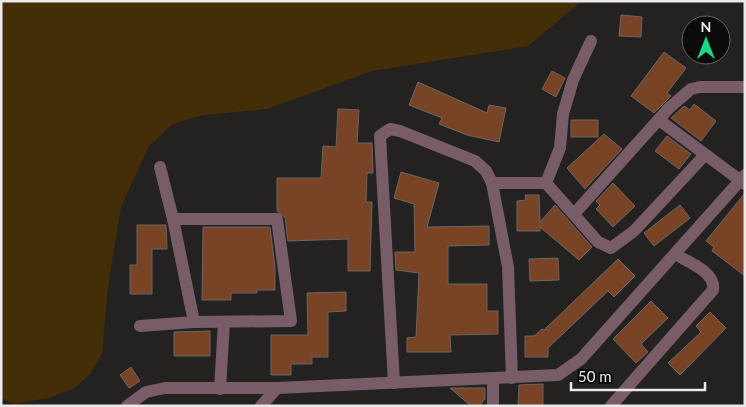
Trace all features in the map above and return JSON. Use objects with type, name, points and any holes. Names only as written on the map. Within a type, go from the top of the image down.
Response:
[{"type":"street","points":[[546,182],[560,148],[563,114],[573,80],[591,41]]},
{"type":"street","points":[[574,214],[669,108],[691,89],[700,86],[745,87]]},
{"type":"street","points":[[127,406],[146,392],[165,388],[277,388],[558,375],[581,359],[744,180],[706,156],[659,120]]},
{"type":"street","points":[[394,383],[380,136],[390,130],[400,131],[475,161],[486,171],[492,183],[508,267],[512,378]]},
{"type":"street","points":[[492,183],[546,182],[602,245],[615,247],[634,231],[702,157],[706,156]]},
{"type":"street","points":[[160,167],[174,219],[194,322]]},
{"type":"street","points":[[140,326],[194,322],[291,321],[277,219],[174,219]]},
{"type":"street","points":[[611,406],[713,290],[713,282],[709,275],[675,254]]},
{"type":"street","points":[[220,389],[224,322]]},
{"type":"street","points":[[493,378],[493,406]]},
{"type":"street","points":[[260,406],[277,388]]},
{"type":"shaded area","points":[[1,1],[582,1],[528,46],[372,71],[267,109],[203,115],[173,124],[149,146],[121,207],[108,287],[102,354],[90,374],[73,389],[48,398],[14,404],[1,398]]},
{"type":"building","points":[[621,15],[642,17],[641,37],[619,36]]},
{"type":"building","points":[[664,52],[686,68],[667,93],[671,96],[654,113],[631,96]]},
{"type":"building","points":[[552,71],[565,78],[556,97],[542,89]]},
{"type":"building","points":[[418,82],[487,113],[489,105],[506,108],[499,142],[467,135],[439,124],[442,118],[409,105]]},
{"type":"building","points":[[694,104],[716,121],[701,141],[671,118],[684,106],[690,110]]},
{"type":"building","points":[[338,109],[359,110],[357,143],[372,143],[373,173],[367,173],[366,202],[372,202],[370,271],[348,271],[348,239],[288,241],[285,217],[277,211],[277,178],[321,178],[323,146],[336,147]]},
{"type":"building","points":[[571,120],[598,120],[598,137],[571,137]]},
{"type":"building","points":[[604,134],[622,149],[585,189],[567,168]]},
{"type":"building","points":[[667,136],[691,154],[679,169],[655,151]]},
{"type":"building","points":[[401,172],[439,183],[427,227],[489,226],[489,245],[448,246],[448,284],[487,284],[487,311],[498,311],[498,334],[450,335],[451,352],[407,352],[407,338],[416,337],[419,273],[396,270],[395,252],[415,252],[414,204],[394,198]]},
{"type":"building","points":[[613,183],[635,206],[613,227],[596,209],[600,205],[596,201]]},
{"type":"building","points":[[745,193],[745,276],[712,251],[714,247],[706,241]]},
{"type":"building","points":[[525,195],[539,195],[540,222],[555,205],[592,247],[579,260],[540,227],[540,231],[517,231],[517,201],[526,200]]},
{"type":"building","points":[[680,205],[690,218],[654,246],[644,233]]},
{"type":"building","points":[[137,225],[166,225],[167,249],[152,249],[152,294],[130,294],[130,265],[137,265]]},
{"type":"building","points":[[203,227],[270,227],[275,267],[275,290],[257,290],[257,293],[231,293],[231,300],[202,300]]},
{"type":"building","points":[[558,258],[559,280],[530,281],[529,259]]},
{"type":"building","points":[[618,259],[635,276],[614,297],[608,291],[548,348],[548,357],[525,357],[525,336],[534,336],[542,329],[544,330]]},
{"type":"building","points":[[346,292],[346,311],[328,312],[328,357],[312,357],[312,364],[291,364],[291,375],[271,375],[271,335],[308,335],[307,293]]},
{"type":"building","points":[[651,301],[668,318],[641,344],[648,352],[636,363],[613,339]]},
{"type":"building","points":[[710,312],[726,328],[680,375],[668,363],[701,332],[696,326]]},
{"type":"building","points":[[210,331],[210,356],[174,356],[174,332]]},
{"type":"building","points":[[131,367],[140,381],[129,388],[120,375]]},
{"type":"building","points":[[543,384],[543,406],[518,406],[519,385]]},
{"type":"building","points":[[450,388],[485,388],[485,399],[479,406],[471,406]]}]
